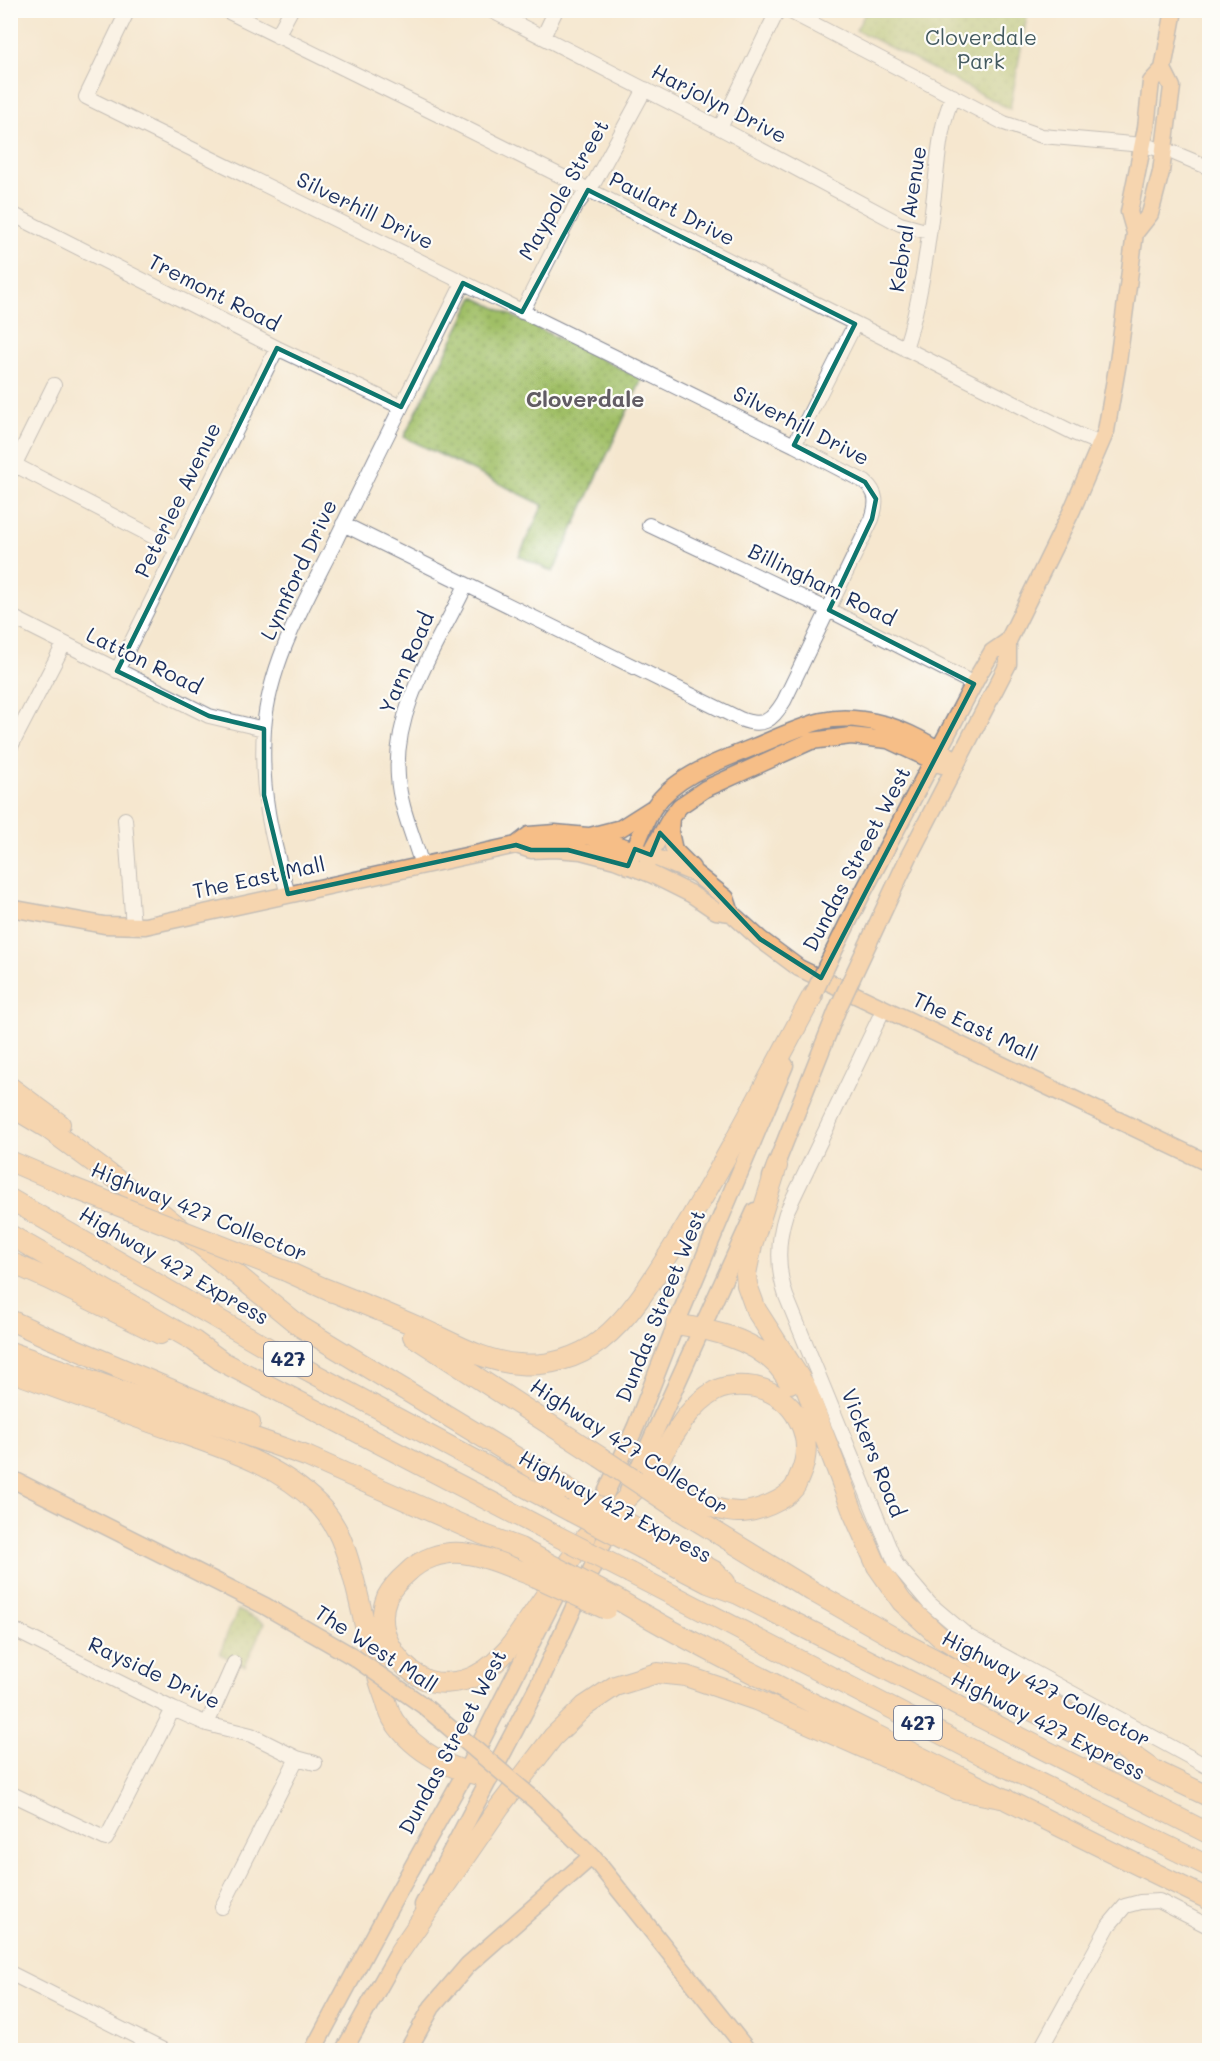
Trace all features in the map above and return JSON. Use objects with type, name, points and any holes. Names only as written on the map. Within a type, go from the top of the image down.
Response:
[{"type":"highway","points":[[321,1287],[396,1317],[480,1355],[503,1362],[528,1365],[560,1360],[585,1351],[602,1340],[630,1311],[646,1289],[703,1198],[813,995]]},
{"type":"highway","points":[[10,1087],[131,1179],[154,1207]]},
{"type":"highway","points":[[10,1106],[47,1128],[154,1207],[301,1327],[570,1490],[647,1543]]},
{"type":"highway","name":"Highway 427 Collector","points":[[10,1161],[286,1271],[393,1323],[568,1436],[602,1454],[681,1503],[812,1592],[1098,1746],[1151,1768],[1209,1797]]},
{"type":"highway","points":[[777,1166],[752,1245],[746,1272],[747,1285],[756,1310],[806,1388],[853,1512],[877,1566],[902,1602],[939,1636],[1104,1735],[1151,1768]]},
{"type":"highway","name":"Highway 427 Express","points":[[10,1199],[294,1363],[570,1511],[647,1543],[708,1583],[738,1594],[1209,1834]]},
{"type":"highway","name":"427","points":[[10,1235],[194,1341],[223,1362],[984,1756],[1209,1867]]},
{"type":"highway","points":[[10,1262],[188,1348],[223,1362]]},
{"type":"highway","points":[[10,1320],[319,1452],[486,1528],[520,1548]]},
{"type":"highway","points":[[676,1324],[702,1328],[742,1341],[760,1351],[777,1365],[821,1427]]},
{"type":"highway","name":"427","points":[[10,1352],[306,1456],[482,1534],[520,1548],[540,1569],[611,1604],[655,1622],[1063,1830],[1209,1900]]},
{"type":"highway","points":[[10,1371],[249,1459],[286,1477],[303,1490],[319,1505],[340,1536],[354,1581],[374,1668],[393,1719],[407,1737],[426,1753],[465,1773],[489,1778]]},
{"type":"highway","points":[[622,1503],[650,1474],[689,1412],[716,1390],[729,1386],[748,1386],[778,1396],[799,1420],[805,1436],[805,1462],[794,1488],[770,1505],[742,1512],[681,1503]]},
{"type":"highway","points":[[540,1569],[461,1553],[436,1556],[417,1564],[401,1578],[387,1598],[382,1624],[390,1648],[407,1667],[424,1679],[448,1683],[469,1679],[482,1673],[510,1647],[586,1537]]},
{"type":"highway","points":[[400,1951],[500,1806],[553,1737],[585,1706],[615,1686],[657,1673],[686,1676],[756,1700],[959,1790],[1006,1799]]},
{"type":"main road","name":"Dundas Street West","points":[[344,2050],[400,1951],[538,1686],[777,1166],[838,1008],[909,856],[1008,664],[1008,641],[1072,510],[1101,444],[1111,407],[1135,233],[1129,212],[1143,145],[1150,82],[1163,69],[1174,10]]},
{"type":"main road","name":"Dundas Street West","points":[[1135,233],[1150,214],[1164,150],[1172,87],[1163,69]]},
{"type":"main road","name":"Dundas Street West","points":[[313,2050],[465,1773],[586,1537],[636,1426],[676,1324],[826,965],[974,684],[992,652],[1008,641]]},
{"type":"main road","points":[[588,836],[621,828],[654,807],[678,784],[701,770],[786,733],[822,721],[864,720],[898,728],[955,766]]},
{"type":"main road","points":[[643,852],[680,806],[705,789],[811,741],[851,736],[888,740],[937,756]]},
{"type":"main road","points":[[636,868],[643,852],[654,807]]},
{"type":"main road","points":[[671,817],[670,832],[674,850],[696,874]]},
{"type":"main road","name":"The East Mall","points":[[10,908],[104,925],[145,926],[516,845],[529,835],[588,836],[643,852],[696,874],[726,898],[732,912],[760,939],[799,968],[1209,1164]]},
{"type":"main road","name":"The East Mall","points":[[516,845],[531,850],[581,851],[636,868],[691,894],[716,911],[732,912]]},
{"type":"main road","name":"The West Mall","points":[[10,1478],[265,1606],[352,1656],[424,1706],[537,1802],[592,1856],[747,2050]]},
{"type":"main road","points":[[408,2050],[432,2007],[468,1965],[592,1856]]},
{"type":"street","name":"Silverhill Drive","points":[[128,10],[86,97],[794,445],[865,482],[873,490],[876,499],[872,519],[777,713],[769,720],[754,723],[343,524]]},
{"type":"street","name":"Paulart Drive","points":[[225,10],[1076,434],[1101,444]]},
{"type":"street","points":[[277,36],[291,10]]},
{"type":"street","name":"Harjolyn Drive","points":[[490,10],[720,128],[900,224],[929,232]]},
{"type":"street","points":[[543,37],[556,10]]},
{"type":"street","points":[[720,128],[778,10]]},
{"type":"street","points":[[787,10],[1004,123],[1042,136],[1143,145],[1164,150],[1209,168]]},
{"type":"street","name":"Maypole Street","points":[[522,312],[575,207],[596,178],[645,89]]},
{"type":"street","name":"Kebral Avenue","points":[[905,349],[911,331],[929,232],[944,120],[953,96]]},
{"type":"street","name":"Tremont Road","points":[[10,213],[277,348],[401,407]]},
{"type":"street","name":"Lynnford Drive","points":[[288,894],[271,832],[264,795],[264,729],[269,695],[294,626],[463,283]]},
{"type":"street","points":[[794,445],[855,324]]},
{"type":"street","name":"Peterlee Avenue","points":[[117,671],[277,348]]},
{"type":"street","points":[[54,385],[13,470],[177,549]]},
{"type":"street","name":"Billingham Road","points":[[649,525],[829,610],[974,684]]},
{"type":"street","name":"Yarn Road","points":[[422,866],[400,793],[398,778],[400,736],[413,693],[466,585]]},
{"type":"street","name":"Latton Road","points":[[10,616],[209,716],[264,729]]},
{"type":"street","points":[[10,748],[64,644]]},
{"type":"street","points":[[125,819],[133,927]]},
{"type":"street","name":"Vickers Road","points":[[884,1008],[786,1213],[778,1261],[786,1296],[896,1564],[929,1603],[969,1637],[1209,1768]]},
{"type":"street","name":"Rayside Drive","points":[[10,1628],[173,1709],[207,1724],[251,1735],[297,1758],[315,1763]]},
{"type":"street","points":[[207,1724],[234,1663]]},
{"type":"street","points":[[10,1793],[106,1839],[173,1709]]},
{"type":"street","points":[[222,1906],[297,1758]]},
{"type":"street","points":[[1040,2050],[1113,1920],[1125,1906],[1140,1902],[1160,1902],[1209,1927]]},
{"type":"street","points":[[10,1973],[163,2050]]},
{"type":"highlighted area","points":[[588,190],[855,324],[794,445],[865,482],[876,499],[872,519],[829,610],[974,684],[821,978],[760,939],[660,833],[651,855],[635,849],[628,866],[568,850],[531,850],[516,845],[288,894],[264,795],[264,729],[209,716],[117,671],[277,348],[401,407],[463,283],[522,312]]},
{"type":"green space","name":"Cloverdale Park","points":[[867,10],[1028,11],[1010,109],[856,30]]},
{"type":"green space","points":[[474,297],[642,379],[553,572],[519,556],[543,505],[404,437]]},
{"type":"green space","points":[[238,1610],[264,1623],[245,1666],[220,1654]]},
{"type":"district","name":"Cloverdale","points":[[585,399]]}]
